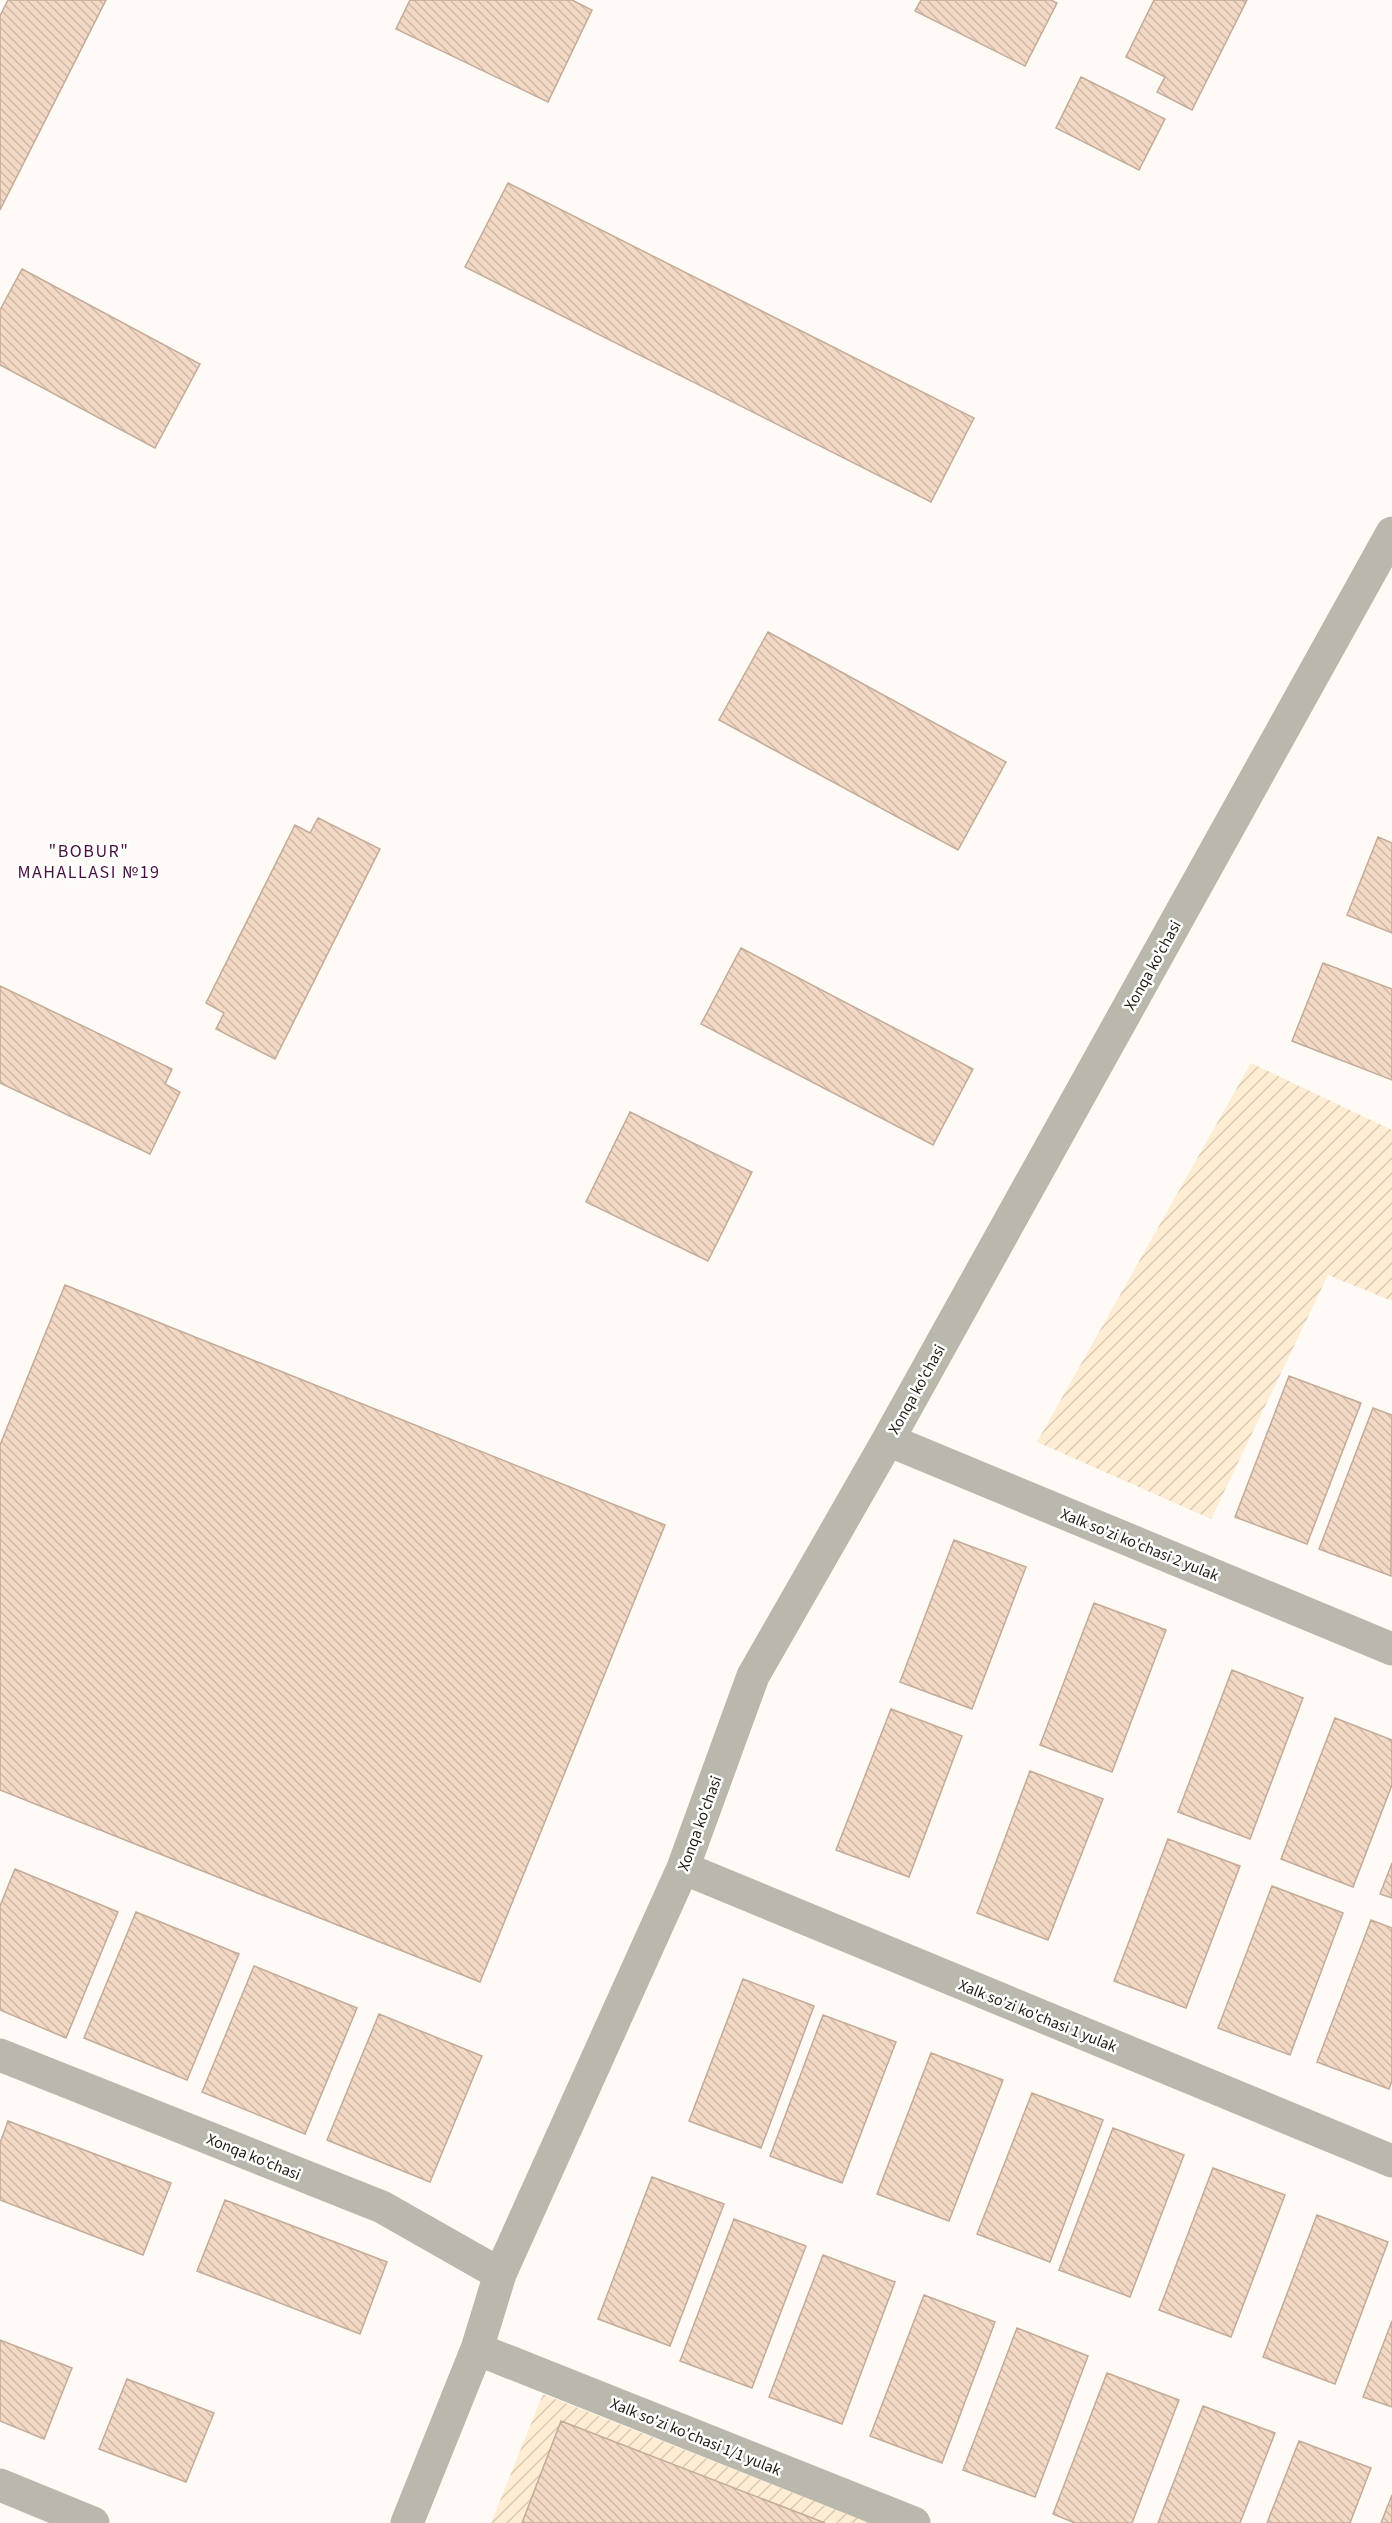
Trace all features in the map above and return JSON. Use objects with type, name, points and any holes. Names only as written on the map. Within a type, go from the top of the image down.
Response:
[{"type":"street","name":"Xonqa ko'chasi","points":[[407,2523],[477,2349],[500,2274],[683,1868],[753,1676],[888,1440],[1392,533]]},
{"type":"street","name":"Xalk so'zi ko'chasi 2 yulak","points":[[888,1440],[1392,1648]]},
{"type":"street","name":"Xalk so'zi ko'chasi 1 yulak","points":[[683,1868],[1392,2161]]},
{"type":"street","name":"Xonqa ko'chasi","points":[[0,2055],[382,2207],[500,2274]]},
{"type":"street","name":"Xalk so'zi ko'chasi 1/1 yulak","points":[[477,2349],[914,2523]]},
{"type":"street","points":[[0,2486],[93,2523]]},
{"type":"shaded area","points":[[1251,1063],[1392,1130],[1392,1301],[1328,1275],[1211,1519],[1037,1442]]},
{"type":"shaded area","points":[[543,2394],[870,2523],[491,2523]]},
{"type":"building","points":[[8,0],[106,0],[0,210],[0,16]]},
{"type":"building","points":[[410,0],[572,0],[592,10],[548,102],[396,29]]},
{"type":"building","points":[[921,0],[1051,0],[1057,3],[1025,66],[915,11]]},
{"type":"building","points":[[1154,0],[1247,0],[1192,110],[1157,92],[1165,77],[1126,57]]},
{"type":"building","points":[[1081,77],[1165,119],[1139,170],[1056,128]]},
{"type":"building","points":[[508,183],[974,418],[931,502],[465,267]]},
{"type":"building","points":[[22,269],[200,364],[155,448],[0,365],[0,310]]},
{"type":"building","points":[[768,632],[1006,762],[958,850],[719,720]]},
{"type":"building","points":[[318,818],[380,849],[275,1059],[216,1029],[224,1013],[206,1003],[295,825],[310,833]]},
{"type":"building","points":[[1378,837],[1392,843],[1392,933],[1347,915]]},
{"type":"building","points":[[741,948],[973,1069],[933,1145],[701,1024]]},
{"type":"building","points":[[1323,963],[1392,989],[1392,1080],[1292,1041]]},
{"type":"building","points":[[0,986],[172,1069],[165,1084],[180,1092],[150,1154],[0,1083]]},
{"type":"building","points":[[630,1112],[752,1172],[708,1261],[586,1202]]},
{"type":"building","points":[[65,1285],[665,1525],[480,1982],[0,1790],[0,1445]]},
{"type":"building","points":[[1289,1376],[1361,1403],[1307,1544],[1235,1517]]},
{"type":"building","points":[[1373,1408],[1392,1415],[1391,1576],[1319,1549]]},
{"type":"building","points":[[954,1540],[1026,1567],[972,1709],[900,1682]]},
{"type":"building","points":[[1094,1603],[1166,1630],[1112,1772],[1040,1745]]},
{"type":"building","points":[[1232,1670],[1303,1698],[1250,1839],[1178,1812]]},
{"type":"building","points":[[891,1709],[962,1736],[909,1877],[836,1850]]},
{"type":"building","points":[[1335,1718],[1392,1740],[1392,1785],[1353,1887],[1281,1859]]},
{"type":"building","points":[[1030,1771],[1103,1799],[1048,1940],[977,1913]]},
{"type":"building","points":[[1168,1839],[1240,1866],[1186,2008],[1114,1981]]},
{"type":"building","points":[[1392,1863],[1392,1898],[1380,1894]]},
{"type":"building","points":[[15,1869],[118,1912],[66,2038],[0,2010],[0,1906]]},
{"type":"building","points":[[1272,1886],[1343,1913],[1290,2055],[1218,2028]]},
{"type":"building","points":[[136,1912],[239,1954],[187,2080],[84,2038]]},
{"type":"building","points":[[1371,1920],[1392,1928],[1392,2081],[1389,2089],[1317,2062]]},
{"type":"building","points":[[254,1966],[357,2008],[305,2134],[202,2092]]},
{"type":"building","points":[[743,1979],[814,2006],[761,2148],[689,2121]]},
{"type":"building","points":[[379,2014],[482,2056],[430,2182],[327,2140]]},
{"type":"building","points":[[823,2015],[896,2042],[842,2183],[770,2156]]},
{"type":"building","points":[[931,2053],[1003,2080],[949,2221],[877,2194]]},
{"type":"building","points":[[1032,2093],[1103,2120],[1050,2262],[977,2234]]},
{"type":"building","points":[[8,2121],[171,2183],[143,2255],[0,2200],[0,2143]]},
{"type":"building","points":[[1113,2128],[1184,2155],[1130,2297],[1059,2270]]},
{"type":"building","points":[[1213,2168],[1285,2195],[1231,2337],[1159,2310]]},
{"type":"building","points":[[652,2177],[724,2204],[670,2346],[598,2319]]},
{"type":"building","points":[[225,2200],[387,2262],[360,2334],[197,2271]]},
{"type":"building","points":[[1317,2215],[1388,2242],[1335,2384],[1263,2357]]},
{"type":"building","points":[[734,2219],[806,2246],[752,2388],[680,2361]]},
{"type":"building","points":[[823,2255],[895,2282],[842,2424],[769,2397]]},
{"type":"building","points":[[924,2295],[995,2322],[942,2463],[870,2436]]},
{"type":"building","points":[[1392,2321],[1392,2407],[1363,2397]]},
{"type":"building","points":[[1017,2328],[1088,2356],[1035,2497],[963,2470]]},
{"type":"building","points":[[0,2340],[72,2368],[44,2439],[0,2421]]},
{"type":"building","points":[[1107,2373],[1179,2400],[1132,2523],[1075,2523],[1053,2514]]},
{"type":"building","points":[[127,2379],[214,2413],[186,2482],[99,2449]]},
{"type":"building","points":[[1203,2406],[1275,2433],[1240,2523],[1158,2523]]},
{"type":"building","points":[[561,2421],[825,2523],[522,2523]]},
{"type":"building","points":[[1299,2441],[1371,2468],[1350,2523],[1267,2523]]},
{"type":"building","points":[[1392,2495],[1392,2523],[1381,2523]]},
{"type":"district","name":"\"BOBUR\" MAHALLASI №19","points":[[89,861]]}]
